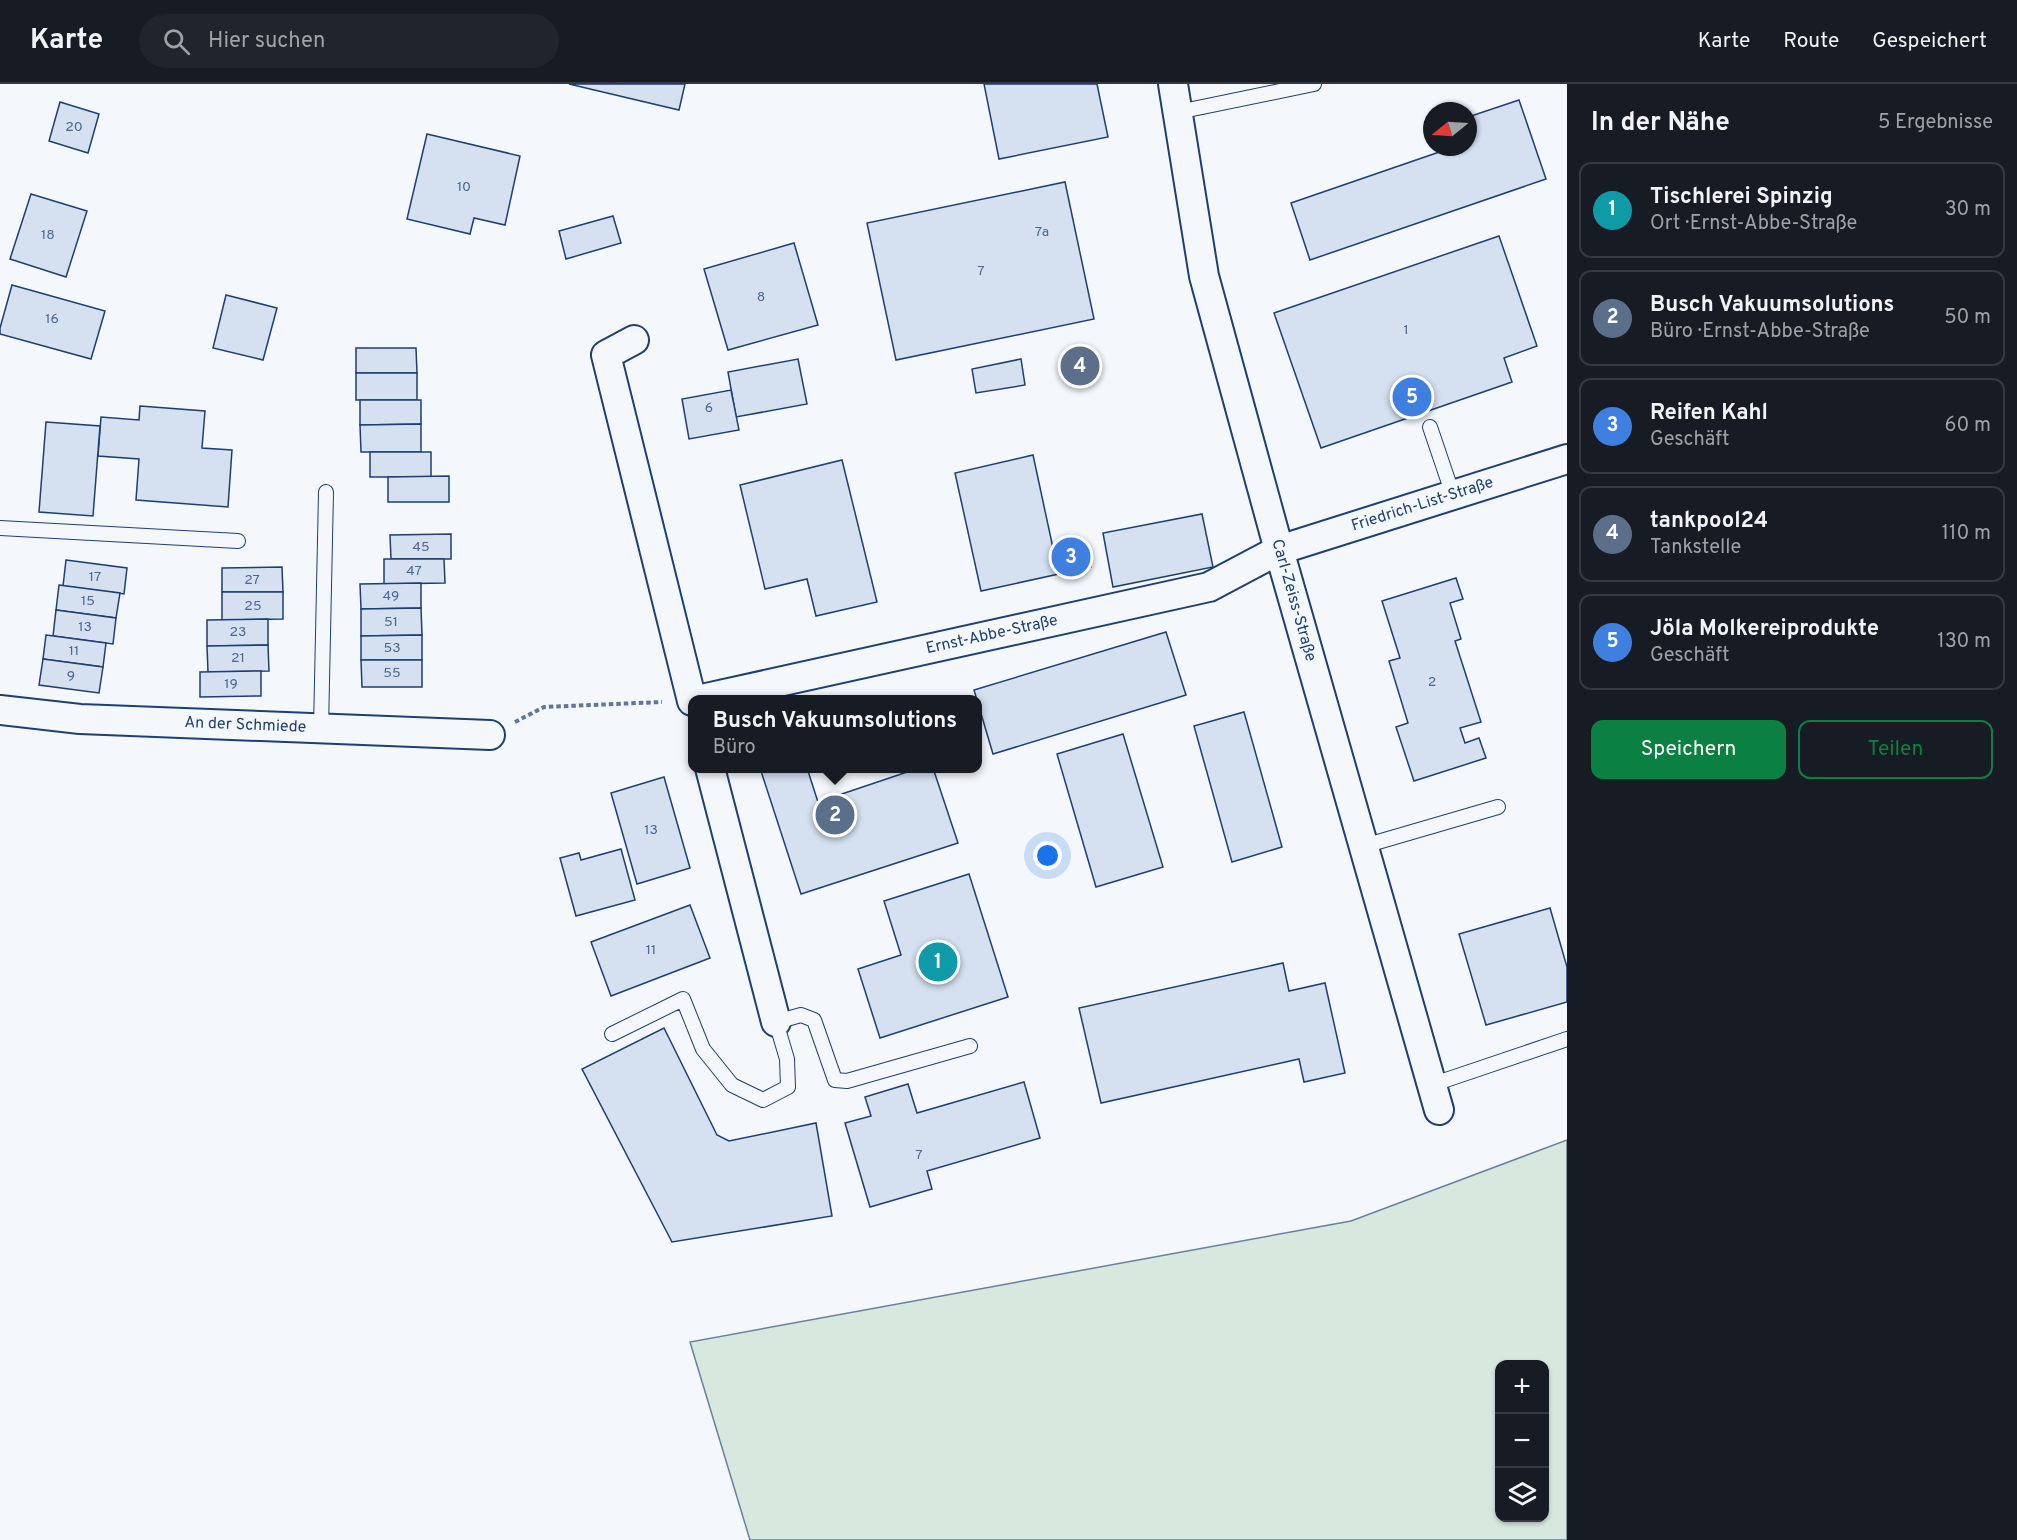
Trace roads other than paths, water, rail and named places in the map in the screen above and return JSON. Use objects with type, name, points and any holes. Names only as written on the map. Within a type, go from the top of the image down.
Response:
[{"type":"street","name":"Carl-Zeiss-Straße","points":[[1173,84],[1204,276],[1279,550],[1435,1097]]},
{"type":"street","points":[[634,340],[606,355],[693,695]]},
{"type":"street","name":"Friedrich-List-Straße","points":[[1279,550],[1567,459]]},
{"type":"street","name":"Ernst-Abbe-Straße","points":[[717,695],[1209,587],[1279,550]]},
{"type":"street","name":"An der Schmiede","points":[[0,710],[80,719],[490,735]]},
{"type":"street","points":[[711,773],[776,1022]]},
{"type":"lane","points":[[1178,112],[1314,84]]},
{"type":"lane","points":[[1430,427],[1453,495]]},
{"type":"lane","points":[[321,729],[326,492]]},
{"type":"lane","points":[[0,528],[238,541]]},
{"type":"lane","points":[[1364,846],[1498,807]]},
{"type":"lane","points":[[612,1034],[683,999],[703,1049],[724,1076],[732,1084],[763,1100],[788,1087],[787,1059],[776,1022],[801,1015],[814,1020],[836,1080],[847,1082],[970,1046]]},
{"type":"lane","points":[[1435,1097],[1567,1039]]},
{"type":"place","name":"tankpool24","points":[[1080,366]]},
{"type":"place","name":"Jöla Molkereiprodukte","points":[[1412,397]]},
{"type":"place","name":"Reifen Kahl","points":[[1071,557]]},
{"type":"place","name":"Busch Vakuumsolutions","points":[[835,815]]},
{"type":"place","name":"Tischlerei Spinzig","points":[[938,962]]}]
